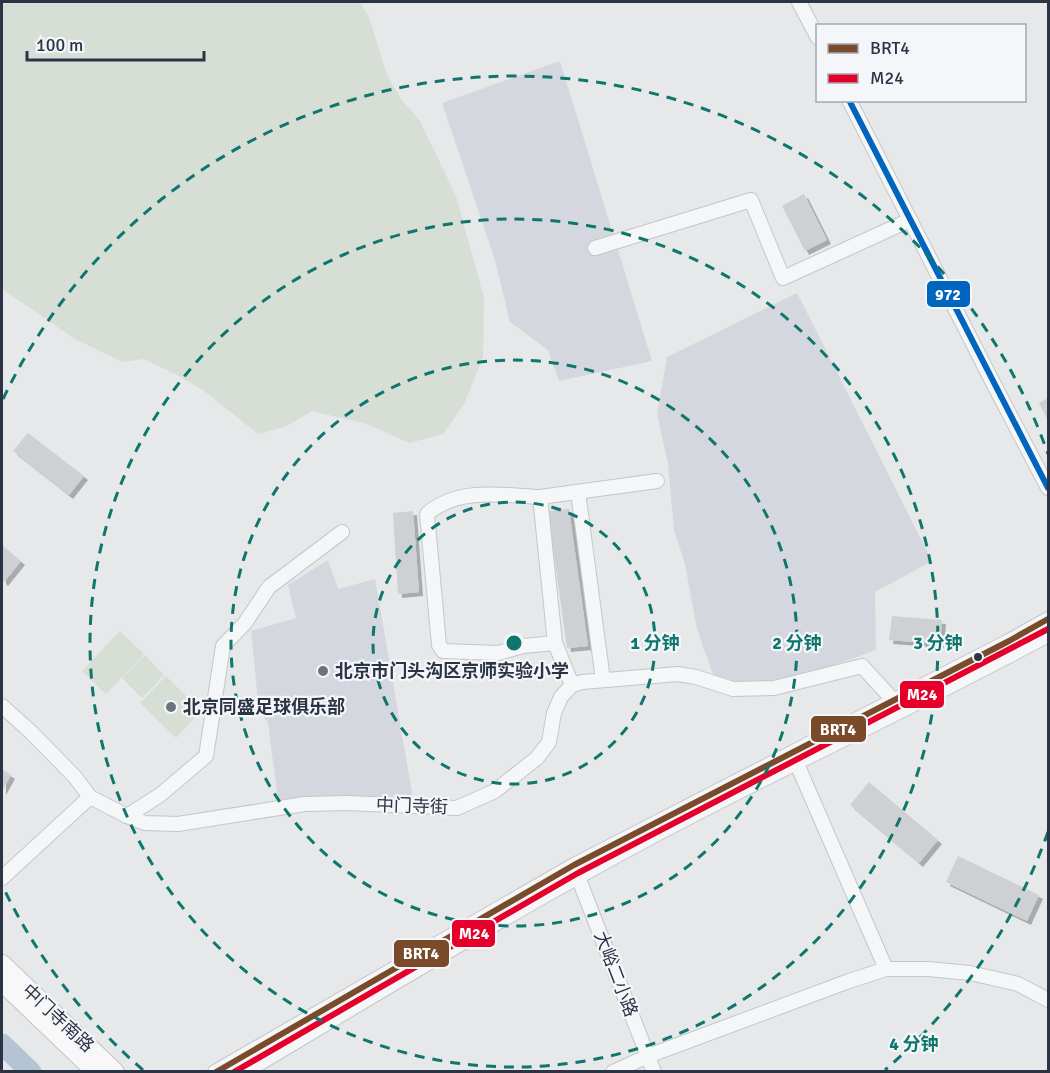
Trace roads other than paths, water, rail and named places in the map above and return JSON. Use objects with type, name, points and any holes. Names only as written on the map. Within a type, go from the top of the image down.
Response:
[{"type":"main road","name":"中门寺南路","points":[[2,964],[115,1071]]},
{"type":"main road","name":"中门寺南路","points":[[2,982],[96,1071]]},
{"type":"street","points":[[799,2],[816,34]]},
{"type":"street","points":[[850,102],[1048,488]]},
{"type":"street","points":[[595,248],[751,200],[783,278],[910,220]]},
{"type":"street","points":[[555,644],[523,646],[498,653],[443,651],[439,645],[427,514],[435,507],[463,496],[480,494],[540,497],[657,481]]},
{"type":"street","points":[[578,492],[603,680]]},
{"type":"street","points":[[540,497],[555,644],[572,685],[678,674],[696,677],[733,689],[774,688],[862,666],[893,700]]},
{"type":"street","points":[[126,816],[160,795],[206,756],[223,646],[245,623],[269,587],[342,532]]},
{"type":"street","points":[[214,1071],[574,865],[1048,618]]},
{"type":"street","points":[[245,1071],[515,912],[657,834],[798,764],[1048,634]]},
{"type":"street","name":"中门寺街","points":[[2,706],[75,777],[90,797],[145,823],[178,824],[305,804],[348,803],[457,808],[495,791],[537,758],[549,742],[554,713],[561,697],[572,685]]},
{"type":"street","points":[[798,764],[886,969]]},
{"type":"street","points":[[2,878],[90,797]]},
{"type":"street","name":"大峪二小路","points":[[579,877],[654,1071]]},
{"type":"street","points":[[613,1071],[648,1056],[886,969],[928,969],[970,973],[1018,984],[1048,1000]]},
{"type":"waterway","points":[[2,1044],[31,1072]]},
{"type":"place","name":"北京市门头沟区京师实验小学","points":[[323,671]]},
{"type":"place","name":"北京同盛足球俱乐部","points":[[171,707]]}]
